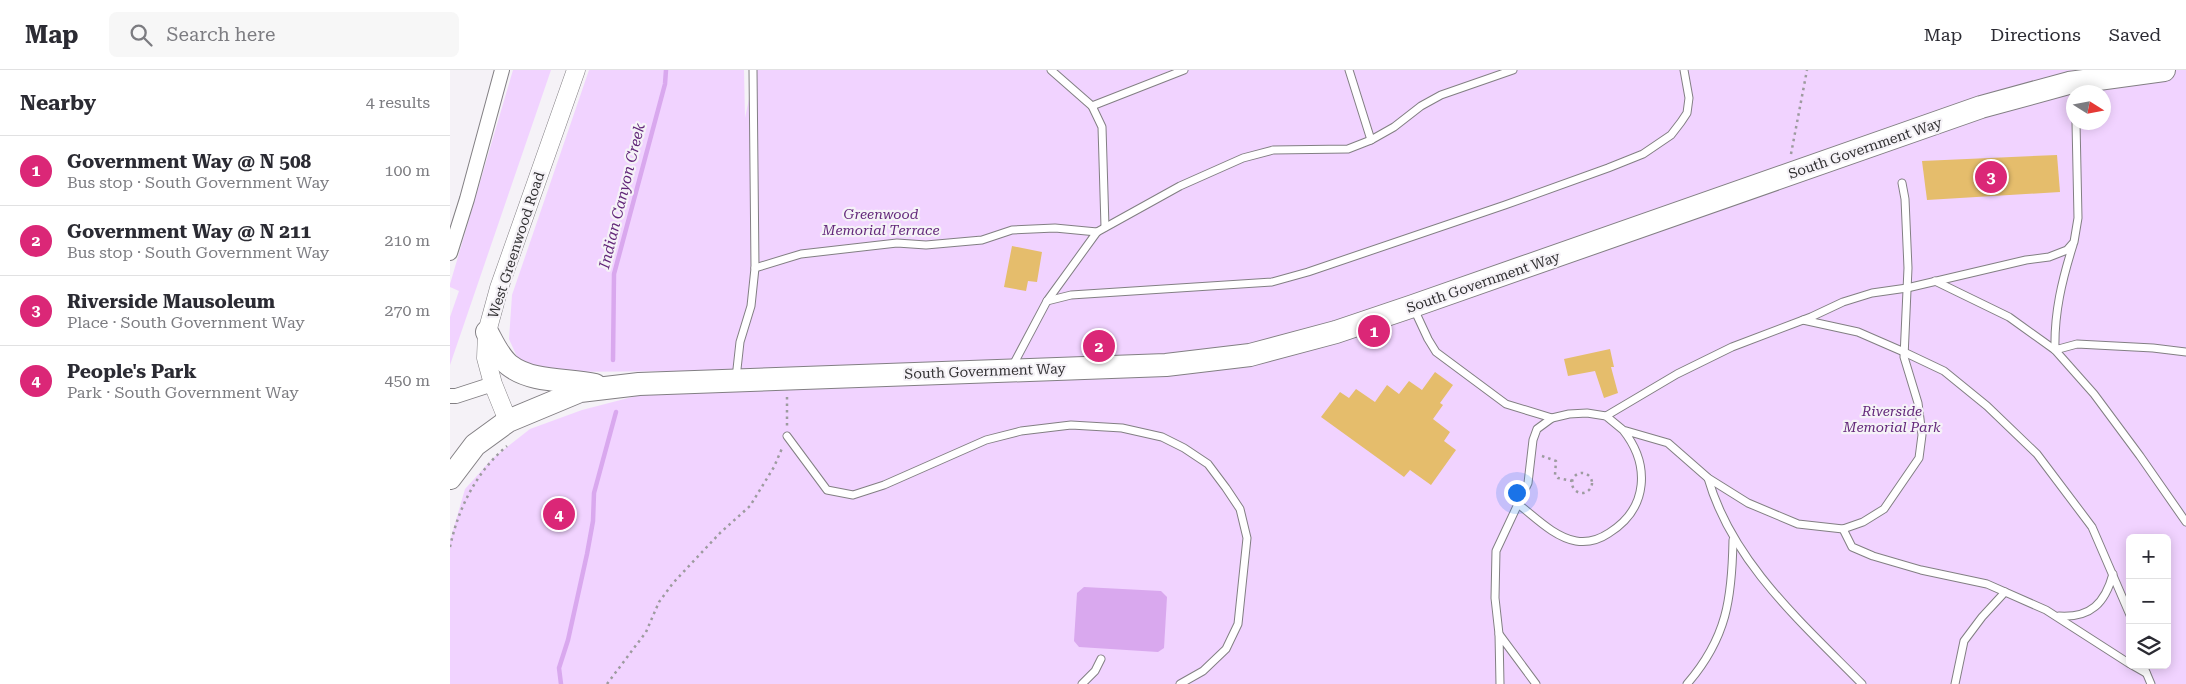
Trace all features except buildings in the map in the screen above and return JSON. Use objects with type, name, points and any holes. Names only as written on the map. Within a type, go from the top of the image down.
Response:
[{"type":"main road","name":"South Government Way","points":[[2086,85],[2164,70]]},
{"type":"main road","name":"South Government Way","points":[[450,478],[475,445],[508,421],[580,391],[639,384],[1166,365],[1250,355],[1336,332],[1413,306],[1981,107],[2066,89]]},
{"type":"main road","points":[[488,332],[497,351],[508,365],[525,373],[545,380],[574,380],[608,388]]},
{"type":"street","points":[[450,253],[467,199],[502,70]]},
{"type":"street","name":"West Greenwood Road","points":[[508,421],[493,384],[486,358],[488,332],[499,288],[576,70]]},
{"type":"street","points":[[450,396],[456,396],[493,384]]},
{"type":"lane","points":[[736,380],[740,342],[751,306],[755,268],[754,70]]},
{"type":"lane","points":[[1051,70],[1092,106],[1102,127],[1105,227]]},
{"type":"lane","points":[[1092,106],[1184,70]]},
{"type":"lane","points":[[1349,70],[1371,140]]},
{"type":"lane","points":[[1011,370],[1047,301],[1096,232],[1180,186],[1243,158],[1273,150],[1348,148],[1371,140],[1394,127],[1421,106],[1441,95],[1513,70]]},
{"type":"lane","points":[[1047,301],[1072,295],[1272,282],[1308,272],[1533,195],[1643,154],[1671,135],[1687,113],[1689,98],[1684,70]]},
{"type":"lane","points":[[2055,350],[2054,327],[2057,306],[2074,242],[2078,218],[2076,130]]},
{"type":"lane","points":[[1623,430],[1668,443],[1708,478],[1748,503],[1798,524],[1843,529],[1863,522],[1884,509],[1918,458],[1922,435],[1918,403],[1904,352],[1908,241],[1902,182]]},
{"type":"lane","points":[[755,268],[800,254],[897,243],[926,245],[982,240],[1012,230],[1055,228],[1096,232]]},
{"type":"lane","points":[[1606,416],[1677,374],[1724,351],[1843,302],[1872,293],[1907,288],[2026,260],[2049,258],[2067,250],[2074,242]]},
{"type":"lane","points":[[1935,281],[2009,317],[2055,350],[2094,394],[2186,522]]},
{"type":"lane","points":[[1413,306],[1428,340],[1436,352],[1506,404],[1552,418]]},
{"type":"lane","points":[[1803,320],[1858,332],[1904,352],[1944,371],[1986,406],[2037,454],[2092,528],[2126,605]]},
{"type":"lane","points":[[2055,350],[2077,344],[2154,348],[2186,352]]},
{"type":"lane","points":[[1500,684],[1499,634],[1495,598],[1496,551],[1518,504],[1528,483],[1533,440],[1537,429],[1552,418],[1570,414],[1587,413],[1606,416],[1623,430],[1639,458],[1642,476],[1640,496],[1632,513],[1618,527],[1599,539],[1578,541],[1562,536],[1518,504]]},
{"type":"lane","points":[[787,436],[827,490],[853,495],[884,485],[986,440],[1021,431],[1072,425],[1122,428],[1162,437],[1184,448],[1208,464],[1226,488],[1240,509],[1247,538],[1238,624],[1226,649],[1203,671],[1180,684]]},
{"type":"lane","points":[[1708,478],[1715,502],[1733,539],[1810,634],[1862,684]]},
{"type":"lane","points":[[1843,529],[1852,547],[1873,556],[1921,570],[1987,584],[2057,616],[2126,662]]},
{"type":"lane","points":[[1687,684],[1719,638],[1731,593],[1733,539]]},
{"type":"lane","points":[[2057,616],[2081,615],[2092,609],[2102,600],[2108,590],[2113,574]]},
{"type":"lane","points":[[1954,684],[1964,641],[1982,617],[2005,592]]},
{"type":"lane","points":[[1499,634],[1536,684]]},
{"type":"lane","points":[[1082,684],[1095,671],[1101,659]]},
{"type":"lane","points":[[2138,669],[2146,673]]},
{"type":"lane","points":[[2144,669],[2151,684]]},
{"type":"path","points":[[1791,156],[1806,70]]},
{"type":"path","points":[[607,684],[646,632],[660,602],[673,583],[720,533],[750,506],[774,467],[787,436],[788,378]]},
{"type":"path","points":[[1533,440],[1538,455],[1556,461],[1555,475],[1558,478],[1572,481]]},
{"type":"path","points":[[450,547],[458,516],[469,494],[491,462],[510,443]]},
{"type":"path","points":[[1583,473],[1589,475],[1592,484],[1589,490],[1579,492],[1574,488],[1572,481],[1577,474],[1583,473]]},
{"type":"green space","points":[[513,70],[551,70],[450,365],[450,317],[459,291],[450,287],[450,284]]},
{"type":"green space","name":"Riverside Memorial Park","points":[[589,70],[744,70],[745,118],[755,70],[2186,70],[2186,684],[450,684],[450,541],[465,489],[492,459],[530,429],[582,410],[690,382],[692,371],[548,372],[518,359],[509,339],[512,295]]},
{"type":"shaded area","points":[[1084,587],[1161,591],[1167,597],[1164,648],[1158,652],[1079,647],[1074,641],[1077,593]]},
{"type":"waterway","name":"Indian Canyon Creek","points":[[613,360],[614,274],[665,84],[666,70]]},
{"type":"waterway","name":"Indian Canyon Creek","points":[[561,684],[559,668],[568,640],[587,554],[593,521],[594,493],[616,412]]},
{"type":"place","name":"Riverside Mausoleum","points":[[1991,177]]},
{"type":"place","name":"Government Way @ N 508","points":[[1374,331]]},
{"type":"place","name":"Government Way @ N 211","points":[[1099,346]]},
{"type":"place","name":"People's Park","points":[[559,514]]},
{"type":"park label","name":"Greenwood Memorial Terrace","points":[[881,222]]}]
